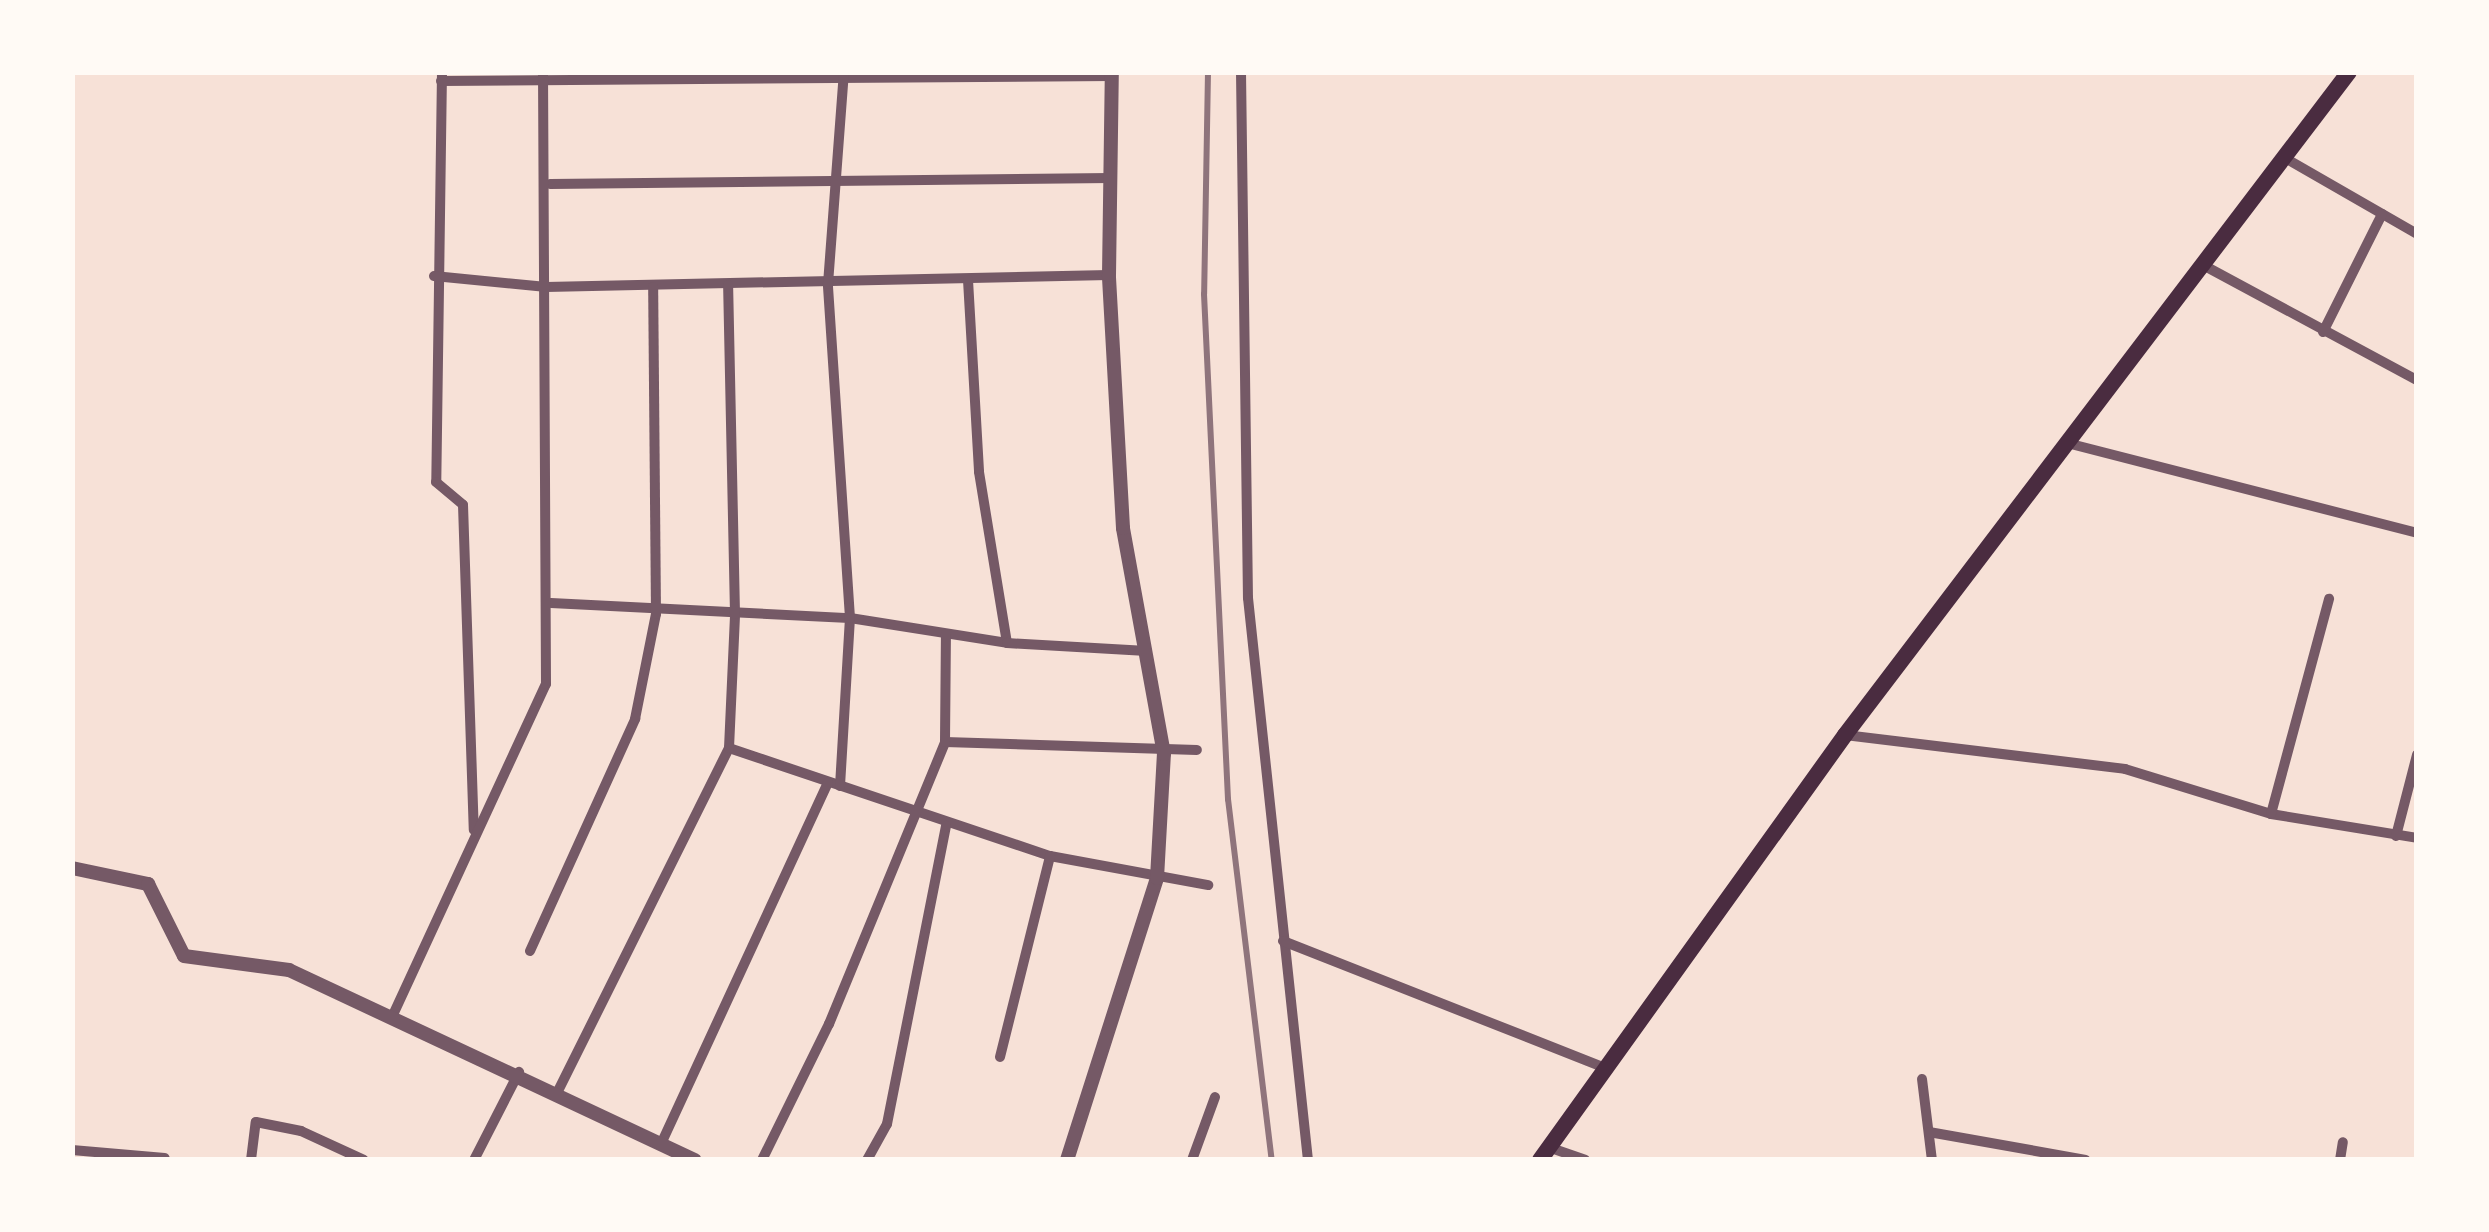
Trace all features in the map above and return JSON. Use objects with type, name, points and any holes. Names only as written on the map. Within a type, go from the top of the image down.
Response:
[{"type":"main road","points":[[1546,1154],[1845,735],[2349,72]]},
{"type":"street","points":[[1241,72],[1248,598],[1308,1160]]},
{"type":"street","points":[[475,831],[463,505],[436,482],[434,276],[441,76],[1112,74],[1109,275],[1123,528],[1150,651],[1164,754],[1157,878],[1066,1160]]},
{"type":"street","points":[[662,1144],[834,784],[850,618],[828,284],[843,77]]},
{"type":"street","points":[[392,1017],[546,684],[551,603],[546,287],[550,184],[543,79]]},
{"type":"street","points":[[2285,158],[2417,234]]},
{"type":"street","points":[[550,184],[1111,178]]},
{"type":"street","points":[[2323,332],[2382,214]]},
{"type":"street","points":[[2203,266],[2417,380]]},
{"type":"street","points":[[434,276],[546,287],[1109,275]]},
{"type":"street","points":[[968,280],[979,472],[1006,643]]},
{"type":"street","points":[[556,1095],[729,748],[735,614],[728,285]]},
{"type":"street","points":[[530,952],[635,719],[656,614],[653,286]]},
{"type":"street","points":[[2067,443],[2417,532]]},
{"type":"street","points":[[2271,814],[2329,599]]},
{"type":"street","points":[[551,603],[656,614],[850,618],[1006,643],[1150,651]]},
{"type":"street","points":[[762,1160],[919,818],[945,742],[946,634]]},
{"type":"street","points":[[1845,735],[2125,770],[2271,814],[2417,838]]},
{"type":"street","points":[[945,742],[1164,754],[1197,750]]},
{"type":"street","points":[[729,748],[919,818],[1050,856],[1208,885]]},
{"type":"street","points":[[2396,836],[2417,755]]},
{"type":"street","points":[[867,1160],[887,1124],[946,826]]},
{"type":"street","points":[[1000,1057],[1050,856]]},
{"type":"street","points":[[72,868],[148,884],[184,956],[289,970],[520,1072],[556,1095],[695,1160]]},
{"type":"street","points":[[1283,940],[1605,1069]]},
{"type":"street","points":[[474,1160],[520,1072]]},
{"type":"street","points":[[1922,1079],[1932,1160]]},
{"type":"street","points":[[1192,1160],[1215,1097]]},
{"type":"street","points":[[251,1160],[256,1122],[301,1130],[364,1160]]},
{"type":"street","points":[[1929,1132],[2086,1160]]},
{"type":"street","points":[[2340,1160],[2343,1142]]},
{"type":"street","points":[[72,1150],[165,1158]]},
{"type":"street","points":[[1546,1154],[1585,1160]]},
{"type":"railway","points":[[1208,72],[1204,294],[1228,799],[1272,1160]]}]
